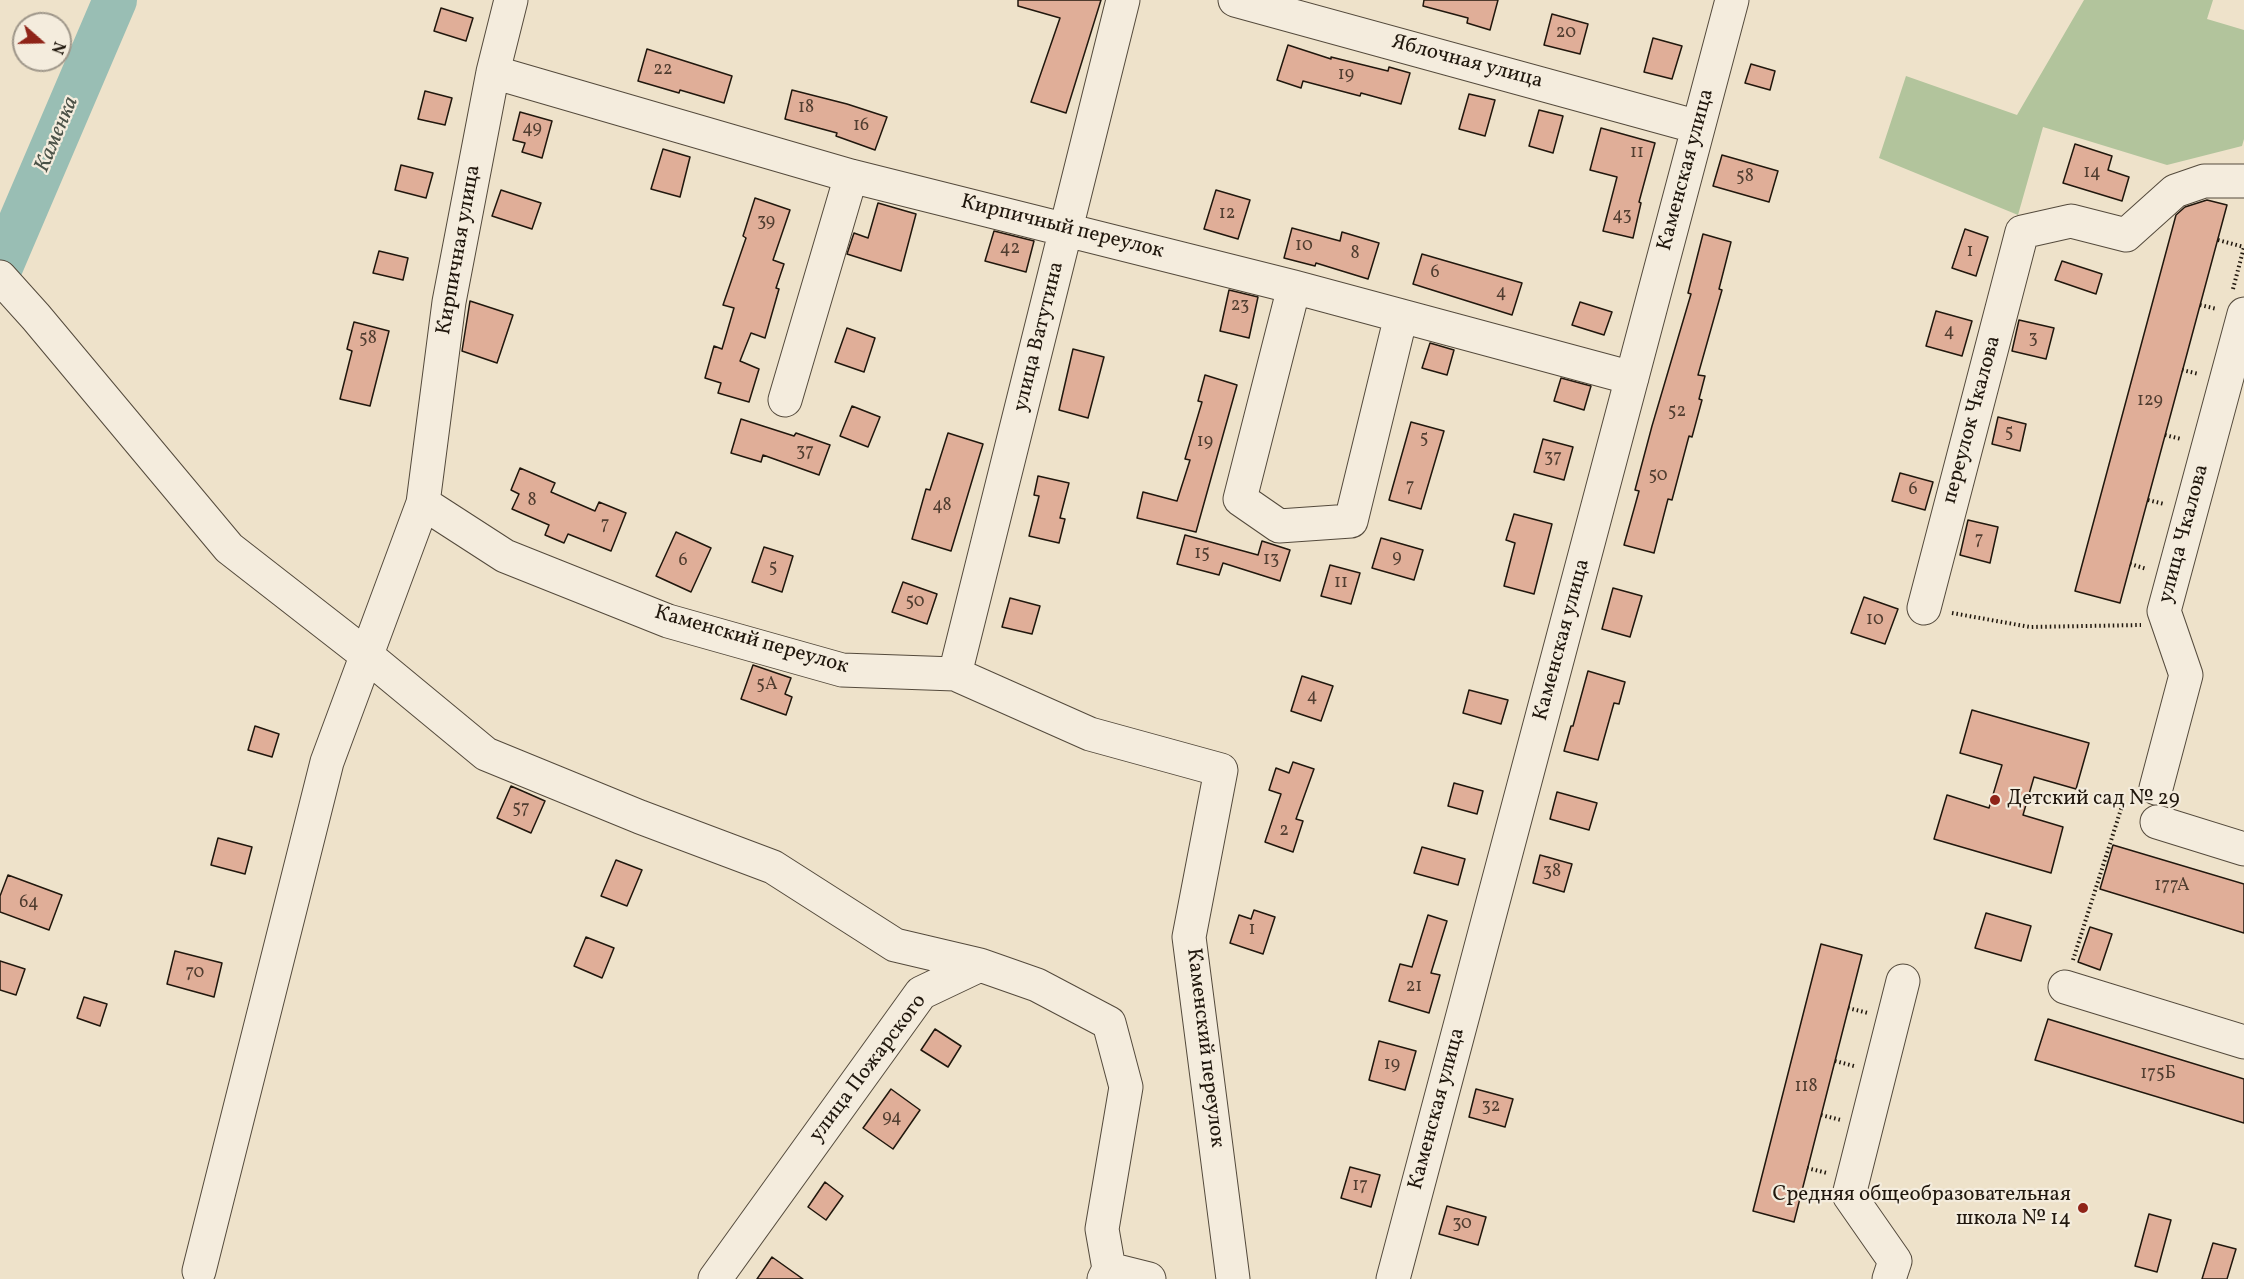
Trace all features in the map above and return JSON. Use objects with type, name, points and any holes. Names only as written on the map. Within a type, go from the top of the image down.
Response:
[{"type":"street","name":"Кирпичная улица","points":[[199,1271],[327,762],[365,654],[423,503],[449,302],[493,72],[511,0]]},
{"type":"street","name":"улица Ватутина","points":[[955,674],[1123,0]]},
{"type":"street","name":"Яблочная улица","points":[[1235,0],[1698,127]]},
{"type":"street","name":"Каменская улица","points":[[1392,1279],[1732,0]]},
{"type":"street","name":"Кирпичный переулок","points":[[493,72],[851,176],[1294,287],[1632,378]]},
{"type":"street","points":[[785,400],[851,176]]},
{"type":"street","name":"переулок Чкалова","points":[[1924,608],[2022,232],[2071,221],[2126,235],[2175,191],[2204,182],[2244,181]]},
{"type":"street","points":[[0,277],[229,548],[365,654],[486,754],[640,817],[773,867],[895,945],[980,965],[1037,985],[1109,1023],[1126,1087],[1102,1229],[1107,1274],[1149,1279]]},
{"type":"street","points":[[1294,287],[1240,500],[1279,526],[1351,521],[1401,316]]},
{"type":"street","name":"улица Чкалова","points":[[2156,788],[2186,675],[2164,611],[2238,302]]},
{"type":"street","name":"Каменский переулок","points":[[423,503],[505,556],[668,621],[842,670],[955,674],[1090,734],[1221,770],[1189,937],[1233,1279]]},
{"type":"street","points":[[2157,822],[2244,849]]},
{"type":"street","name":"улица Пожарского","points":[[715,1279],[921,993],[980,965]]},
{"type":"street","points":[[1889,1279],[1894,1262],[1849,1195],[1903,981]]},
{"type":"street","points":[[2065,987],[2244,1042]]},
{"type":"path","points":[[2217,240],[2244,247],[2238,302]]},
{"type":"path","points":[[2182,370],[2209,377]]},
{"type":"path","points":[[2165,435],[2182,440]]},
{"type":"path","points":[[1924,608],[2030,627],[2142,625],[2145,615]]},
{"type":"path","points":[[2065,987],[2122,807]]},
{"type":"green space","points":[[2084,0],[2213,0],[2207,19],[2244,30],[2244,139],[2242,146],[2167,165],[2043,127],[2018,215],[1879,158],[1906,76],[2017,115]]},
{"type":"building","points":[[1018,0],[1101,0],[1066,113],[1031,102],[1060,18],[1018,6]]},
{"type":"building","points":[[1424,0],[1498,0],[1490,30],[1467,23],[1468,18],[1423,6]]},
{"type":"building","points":[[441,8],[473,18],[466,41],[434,31]]},
{"type":"building","points":[[1552,14],[1588,24],[1580,54],[1544,45]]},
{"type":"building","points":[[1653,38],[1682,46],[1672,79],[1644,72]]},
{"type":"building","points":[[1288,45],[1331,59],[1331,57],[1388,71],[1389,67],[1410,73],[1401,104],[1303,81],[1301,88],[1277,80]]},
{"type":"building","points":[[647,49],[732,76],[724,103],[638,81]]},
{"type":"building","points":[[1751,64],[1775,71],[1770,90],[1745,83]]},
{"type":"building","points":[[792,90],[887,117],[875,150],[836,136],[837,133],[785,119]]},
{"type":"building","points":[[425,91],[452,98],[445,125],[418,119]]},
{"type":"building","points":[[1469,94],[1495,100],[1485,136],[1459,129]]},
{"type":"building","points":[[1539,110],[1563,116],[1553,153],[1529,146]]},
{"type":"building","points":[[520,112],[552,121],[542,158],[522,152],[525,143],[513,140]]},
{"type":"building","points":[[1601,128],[1655,143],[1639,202],[1641,203],[1633,238],[1603,231],[1617,177],[1590,170]]},
{"type":"building","points":[[2075,144],[2112,156],[2108,170],[2129,177],[2122,201],[2063,183]]},
{"type":"building","points":[[663,149],[690,157],[680,197],[651,189]]},
{"type":"building","points":[[1722,155],[1778,171],[1769,202],[1713,186]]},
{"type":"building","points":[[401,165],[433,173],[426,198],[395,190]]},
{"type":"building","points":[[501,190],[541,203],[532,229],[492,216]]},
{"type":"building","points":[[1216,190],[1250,200],[1238,239],[1204,229]]},
{"type":"building","points":[[755,198],[790,210],[773,260],[784,264],[765,338],[751,333],[740,361],[759,369],[749,402],[718,393],[721,383],[705,378],[714,346],[722,349],[734,308],[723,305],[746,238],[743,236]]},
{"type":"building","points":[[2207,200],[2227,205],[2120,603],[2075,591],[2176,215],[2185,207]]},
{"type":"building","points":[[878,203],[916,214],[901,271],[847,254],[854,233],[868,238]]},
{"type":"building","points":[[1292,228],[1340,241],[1342,232],[1379,243],[1368,279],[1316,263],[1315,266],[1284,258]]},
{"type":"building","points":[[1965,229],[1988,237],[1976,276],[1952,268]]},
{"type":"building","points":[[994,231],[1034,241],[1026,272],[985,261]]},
{"type":"building","points":[[1703,234],[1731,242],[1719,289],[1722,290],[1698,375],[1705,376],[1699,399],[1702,400],[1692,437],[1689,436],[1672,500],[1668,499],[1654,553],[1624,545],[1639,491],[1635,490],[1652,426],[1691,294],[1688,293]]},
{"type":"building","points":[[379,251],[408,258],[403,280],[373,273]]},
{"type":"building","points":[[1422,254],[1522,283],[1512,315],[1413,284]]},
{"type":"building","points":[[2062,261],[2102,274],[2096,294],[2055,280]]},
{"type":"building","points":[[1229,290],[1258,297],[1249,338],[1220,331]]},
{"type":"building","points":[[470,301],[513,315],[497,363],[462,351]]},
{"type":"building","points":[[1580,302],[1612,312],[1604,335],[1572,325]]},
{"type":"building","points":[[1936,311],[1972,321],[1962,356],[1926,346]]},
{"type":"building","points":[[2019,320],[2054,328],[2046,359],[2012,351]]},
{"type":"building","points":[[354,322],[389,331],[370,406],[340,399],[352,351],[347,349]]},
{"type":"building","points":[[847,328],[875,338],[864,372],[835,362]]},
{"type":"building","points":[[1430,343],[1454,350],[1447,375],[1422,368]]},
{"type":"building","points":[[1073,349],[1104,357],[1088,418],[1059,410]]},
{"type":"building","points":[[1205,375],[1237,385],[1196,532],[1137,518],[1143,492],[1177,501],[1190,460],[1185,459],[1202,402],[1198,401]]},
{"type":"building","points":[[1561,378],[1591,386],[1584,410],[1554,401]]},
{"type":"building","points":[[852,406],[880,417],[868,447],[840,436]]},
{"type":"building","points":[[1998,417],[2026,424],[2020,451],[1992,444]]},
{"type":"building","points":[[741,419],[794,436],[796,433],[830,445],[819,475],[763,455],[761,462],[731,453]]},
{"type":"building","points":[[1411,422],[1444,431],[1421,509],[1389,500]]},
{"type":"building","points":[[948,433],[983,444],[951,551],[912,539],[926,489],[930,490]]},
{"type":"building","points":[[1543,439],[1573,447],[1564,480],[1534,472]]},
{"type":"building","points":[[520,468],[555,483],[551,492],[595,511],[599,502],[626,513],[611,551],[568,534],[564,543],[545,535],[549,525],[512,509],[519,494],[511,490]]},
{"type":"building","points":[[1900,473],[1933,482],[1925,510],[1892,501]]},
{"type":"building","points":[[1038,476],[1069,483],[1060,518],[1065,519],[1059,543],[1029,536],[1039,496],[1034,495]]},
{"type":"building","points":[[1514,514],[1552,524],[1534,594],[1504,586],[1515,543],[1506,540]]},
{"type":"building","points":[[1968,520],[1998,527],[1990,563],[1960,555]]},
{"type":"building","points":[[676,532],[711,548],[691,592],[656,576]]},
{"type":"building","points":[[1185,535],[1258,555],[1262,541],[1290,550],[1280,581],[1223,563],[1219,575],[1177,564]]},
{"type":"building","points":[[1381,538],[1423,550],[1414,580],[1372,568]]},
{"type":"building","points":[[764,547],[793,556],[782,592],[752,582]]},
{"type":"building","points":[[1330,565],[1360,573],[1351,604],[1321,596]]},
{"type":"building","points":[[903,582],[937,594],[927,624],[892,612]]},
{"type":"building","points":[[1613,588],[1642,596],[1630,637],[1602,629]]},
{"type":"building","points":[[1864,597],[1898,609],[1885,644],[1851,633]]},
{"type":"building","points":[[1010,598],[1040,606],[1032,634],[1002,627]]},
{"type":"building","points":[[753,665],[791,678],[785,694],[792,697],[786,715],[741,699]]},
{"type":"building","points":[[1588,671],[1625,682],[1619,704],[1614,703],[1598,760],[1564,751]]},
{"type":"building","points":[[1302,676],[1333,686],[1321,721],[1291,711]]},
{"type":"building","points":[[1469,690],[1508,700],[1501,724],[1463,713]]},
{"type":"building","points":[[1972,710],[2089,743],[2076,789],[2034,777],[2023,815],[2063,827],[2051,873],[1934,839],[1947,795],[1989,808],[2002,765],[1960,753]]},
{"type":"building","points":[[255,726],[279,734],[272,757],[248,750]]},
{"type":"building","points":[[1293,762],[1314,769],[1296,819],[1303,821],[1293,852],[1265,842],[1281,794],[1269,790],[1276,768],[1289,773]]},
{"type":"building","points":[[1454,783],[1483,791],[1477,814],[1448,806]]},
{"type":"building","points":[[511,786],[545,801],[531,833],[497,818]]},
{"type":"building","points":[[1557,792],[1597,803],[1589,830],[1550,819]]},
{"type":"building","points":[[218,838],[252,847],[245,874],[211,865]]},
{"type":"building","points":[[2113,845],[2244,884],[2244,933],[2100,889]]},
{"type":"building","points":[[1422,847],[1465,859],[1458,885],[1414,873]]},
{"type":"building","points":[[1540,855],[1572,864],[1564,892],[1533,883]]},
{"type":"building","points":[[616,860],[642,870],[627,906],[601,896]]},
{"type":"building","points":[[8,875],[62,895],[49,930],[0,912],[0,896]]},
{"type":"building","points":[[1254,910],[1275,917],[1263,954],[1230,943],[1239,915],[1251,919]]},
{"type":"building","points":[[1986,913],[2031,926],[2021,961],[1975,948]]},
{"type":"building","points":[[1428,915],[1447,921],[1431,973],[1440,975],[1429,1013],[1389,1001],[1400,964],[1412,967]]},
{"type":"building","points":[[2090,927],[2112,934],[2100,970],[2078,962]]},
{"type":"building","points":[[586,937],[614,948],[602,978],[574,966]]},
{"type":"building","points":[[1821,944],[1862,955],[1794,1222],[1753,1211]]},
{"type":"building","points":[[175,951],[222,963],[214,997],[167,984]]},
{"type":"building","points":[[0,961],[25,969],[16,995],[0,990]]},
{"type":"building","points":[[84,997],[107,1004],[100,1026],[77,1018]]},
{"type":"building","points":[[2048,1019],[2244,1079],[2244,1123],[2035,1060]]},
{"type":"building","points":[[935,1029],[961,1046],[948,1067],[921,1050]]},
{"type":"building","points":[[1379,1041],[1416,1051],[1405,1090],[1369,1080]]},
{"type":"building","points":[[891,1089],[920,1110],[893,1149],[863,1128]]},
{"type":"building","points":[[1476,1089],[1513,1099],[1505,1127],[1469,1117]]},
{"type":"building","points":[[1350,1167],[1380,1175],[1371,1207],[1341,1198]]},
{"type":"building","points":[[825,1182],[843,1196],[826,1220],[808,1207]]},
{"type":"building","points":[[1447,1206],[1486,1217],[1478,1245],[1439,1234]]},
{"type":"building","points":[[2149,1214],[2171,1220],[2157,1272],[2135,1266]]},
{"type":"building","points":[[2213,1243],[2236,1249],[2227,1279],[2202,1279]]},
{"type":"building","points":[[772,1257],[803,1279],[757,1279]]},
{"type":"waterway","name":"Каменка","points":[[0,269],[115,0]]},
{"type":"place","name":"Детский сад № 29","points":[[1995,800]]},
{"type":"place","name":"Средняя общеобразовательная школа № 14","points":[[2083,1208]]}]
